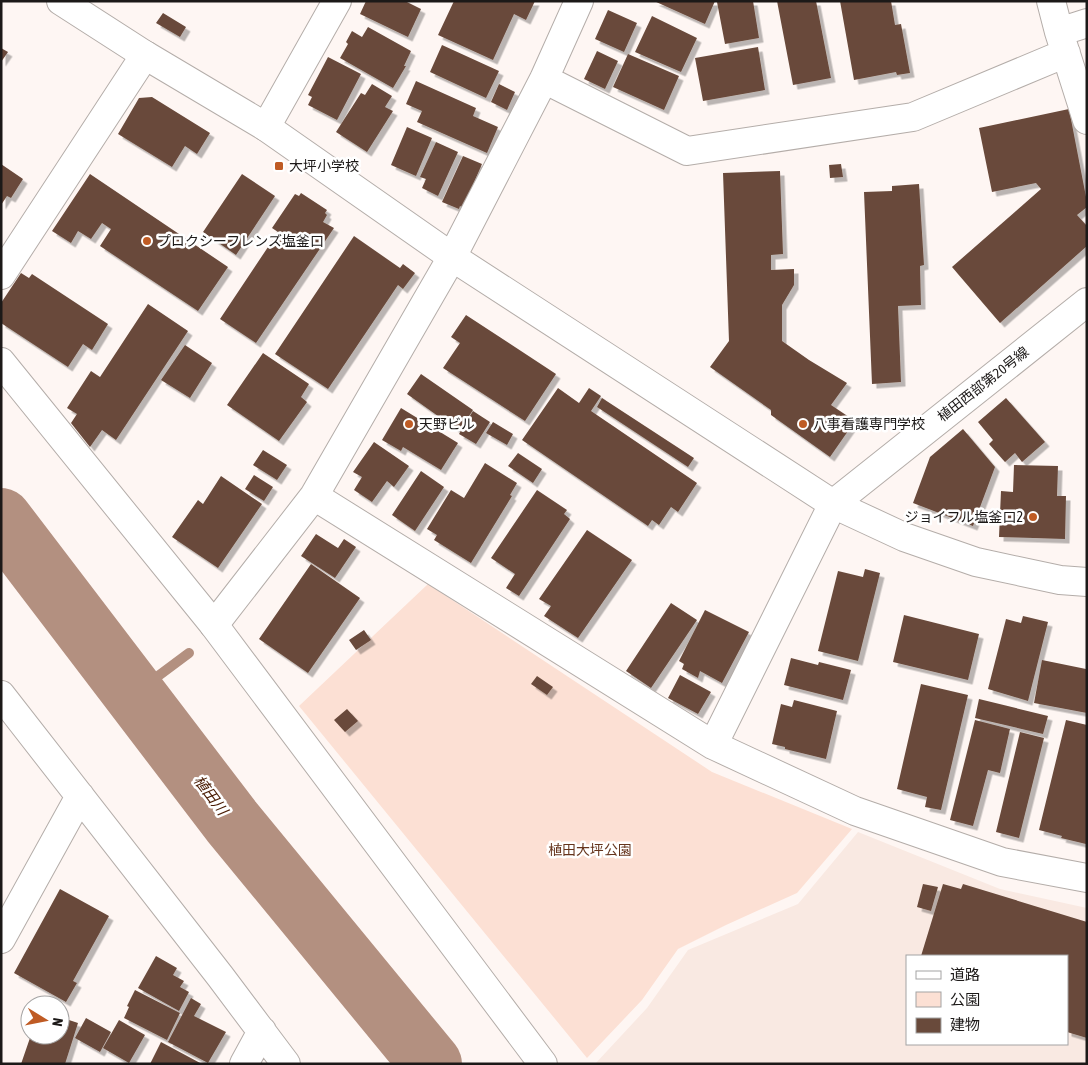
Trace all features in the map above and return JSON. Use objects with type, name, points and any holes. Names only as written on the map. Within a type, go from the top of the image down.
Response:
[{"type":"street","points":[[61,1],[145,55],[266,127],[452,256],[833,504],[904,537],[976,562],[1060,580],[1087,582]]},
{"type":"street","points":[[266,127],[337,1]]},
{"type":"street","points":[[214,625],[314,496],[452,256],[544,79],[579,1]]},
{"type":"street","points":[[1051,1],[1062,43],[1087,120]]},
{"type":"street","points":[[544,79],[687,151],[913,117],[1062,43],[1087,23]]},
{"type":"street","points":[[1,275],[145,55]]},
{"type":"street","name":"植田西部第20号線","points":[[833,504],[1087,302]]},
{"type":"street","points":[[1,362],[214,625],[543,1064]]},
{"type":"street","points":[[314,496],[713,745],[854,811],[1002,862],[1087,878]]},
{"type":"street","points":[[713,745],[833,504]]},
{"type":"street","points":[[1,695],[220,976],[286,1064]]},
{"type":"street","points":[[1,939],[80,796]]},
{"type":"street","points":[[244,1064],[262,1031]]},
{"type":"shaded area","points":[[858,832],[1000,889],[1087,908],[1087,1064],[595,1064],[647,1008],[688,950],[798,904]]},
{"type":"green space","name":"植田大坪公園","points":[[428,584],[712,772],[852,829],[797,893],[678,949],[642,1000],[587,1058],[299,706]]},
{"type":"building","points":[[366,1],[405,1],[421,9],[408,37],[360,14]]},
{"type":"building","points":[[454,1],[535,1],[526,20],[514,14],[493,60],[438,35]]},
{"type":"building","points":[[654,1],[715,1],[705,24]]},
{"type":"building","points":[[753,1],[759,38],[725,44],[717,2]]},
{"type":"building","points":[[777,1],[816,1],[831,78],[793,85]]},
{"type":"building","points":[[840,1],[891,1],[895,25],[901,24],[910,73],[897,75],[896,72],[854,80]]},
{"type":"building","points":[[608,10],[637,23],[624,52],[595,39]]},
{"type":"building","points":[[163,13],[186,27],[180,37],[156,23]]},
{"type":"building","points":[[652,16],[697,38],[681,72],[635,52]]},
{"type":"building","points":[[368,27],[411,51],[404,66],[406,66],[393,88],[340,58],[348,44],[346,42],[352,31],[362,37]]},
{"type":"building","points":[[442,45],[499,71],[486,98],[430,72]]},
{"type":"building","points":[[758,47],[765,90],[703,101],[695,58]]},
{"type":"building","points":[[1,48],[8,52],[1,62]]},
{"type":"building","points":[[597,51],[618,61],[605,89],[584,79]]},
{"type":"building","points":[[628,54],[679,76],[664,110],[613,87]]},
{"type":"building","points":[[328,57],[361,74],[337,120],[308,105],[312,97],[308,95]]},
{"type":"building","points":[[416,81],[476,108],[473,116],[498,127],[487,153],[417,122],[422,111],[406,104]]},
{"type":"building","points":[[372,84],[392,96],[385,107],[393,111],[367,152],[336,132],[361,93],[365,95]]},
{"type":"building","points":[[499,84],[515,92],[507,110],[491,102]]},
{"type":"building","points":[[152,97],[210,133],[197,154],[185,146],[172,167],[118,134],[139,98]]},
{"type":"building","points":[[1069,109],[1087,202],[1087,207],[1077,215],[1087,226],[1087,246],[1000,323],[952,267],[1041,189],[1036,183],[992,192],[979,128]]},
{"type":"building","points":[[407,127],[432,138],[416,176],[391,165]]},
{"type":"building","points":[[436,142],[458,152],[438,196],[422,188],[426,179],[420,177]]},
{"type":"building","points":[[463,156],[482,164],[463,208],[460,206],[459,209],[442,202]]},
{"type":"building","points":[[1,164],[23,179],[11,198],[7,196],[1,205]]},
{"type":"building","points":[[841,164],[843,177],[830,178],[829,165]]},
{"type":"building","points":[[780,171],[783,254],[771,255],[771,270],[794,269],[794,285],[782,305],[782,341],[847,383],[831,405],[855,421],[830,457],[771,415],[771,410],[710,367],[729,341],[723,173]]},
{"type":"building","name":"プロクシーフレンズ塩釜口","points":[[90,174],[228,267],[198,311],[100,246],[111,229],[102,223],[91,239],[78,231],[71,243],[52,231]]},
{"type":"building","points":[[242,174],[275,196],[236,255],[203,232]]},
{"type":"building","points":[[919,184],[924,265],[920,266],[921,305],[898,306],[901,382],[872,384],[864,192],[892,191],[892,186]]},
{"type":"building","points":[[301,193],[327,210],[325,213],[327,215],[323,222],[334,228],[256,343],[220,319],[278,232],[272,228],[295,194],[299,196]]},
{"type":"building","points":[[354,236],[400,268],[403,264],[415,273],[403,289],[398,285],[328,389],[275,354]]},
{"type":"building","points":[[21,273],[29,278],[32,274],[108,324],[92,350],[83,344],[68,367],[1,323],[1,303]]},
{"type":"building","points":[[148,304],[188,331],[116,440],[102,430],[90,447],[71,423],[77,414],[67,408],[91,371],[100,377]]},
{"type":"building","points":[[466,315],[556,374],[525,421],[443,368],[460,343],[451,337]]},
{"type":"building","points":[[185,345],[212,363],[190,398],[161,380]]},
{"type":"building","points":[[263,353],[309,384],[301,397],[307,402],[279,441],[227,405]]},
{"type":"building","points":[[421,374],[473,410],[459,431],[407,394]]},
{"type":"building","points":[[558,388],[579,403],[589,388],[601,396],[591,411],[697,483],[678,512],[671,507],[659,525],[652,520],[648,526],[522,440]]},
{"type":"building","points":[[602,398],[694,458],[688,467],[597,407]]},
{"type":"building","points":[[1006,398],[1045,442],[1022,462],[1015,453],[1005,462],[989,444],[993,440],[978,422]]},
{"type":"building","name":"天野ビル","points":[[401,408],[458,443],[441,470],[403,447],[401,451],[382,440]]},
{"type":"building","points":[[473,411],[490,422],[476,444],[459,434]]},
{"type":"building","points":[[493,422],[513,434],[507,445],[486,433]]},
{"type":"building","points":[[963,429],[995,467],[973,526],[913,503],[930,457]]},
{"type":"building","points":[[374,442],[409,466],[394,487],[387,481],[372,502],[354,490],[362,477],[353,472]]},
{"type":"building","points":[[263,450],[287,465],[277,480],[253,465]]},
{"type":"building","points":[[518,453],[542,469],[533,483],[508,466]]},
{"type":"building","points":[[485,463],[517,483],[510,495],[512,496],[471,563],[434,540],[437,535],[427,529],[451,490],[464,498]]},
{"type":"building","name":"ジョイフル塩釜口2","points":[[1014,465],[1058,466],[1057,496],[1066,496],[1065,539],[999,537],[1001,491],[1013,492]]},
{"type":"building","points":[[421,471],[444,487],[415,531],[392,515]]},
{"type":"building","points":[[254,475],[273,487],[264,501],[245,489]]},
{"type":"building","points":[[221,476],[262,504],[218,568],[172,537],[198,500],[203,504]]},
{"type":"building","points":[[537,490],[567,510],[564,514],[570,519],[519,596],[506,588],[515,574],[491,558]]},
{"type":"building","points":[[587,530],[632,560],[578,638],[544,616],[551,606],[539,599]]},
{"type":"building","points":[[316,534],[338,548],[344,539],[356,547],[335,578],[301,556]]},
{"type":"building","points":[[311,564],[360,598],[308,673],[259,639]]},
{"type":"building","points":[[865,569],[880,573],[858,661],[818,651],[838,571],[863,577]]},
{"type":"building","points":[[671,603],[697,620],[651,688],[626,671]]},
{"type":"building","points":[[705,610],[749,632],[722,683],[700,671],[698,678],[682,669],[684,664],[679,661]]},
{"type":"building","points":[[904,615],[979,634],[968,680],[893,662]]},
{"type":"building","points":[[1023,616],[1048,622],[1028,701],[988,689],[1006,619],[1021,623]]},
{"type":"building","points":[[364,630],[371,640],[356,650],[349,640]]},
{"type":"building","points":[[791,658],[818,665],[819,662],[851,670],[843,700],[784,685]]},
{"type":"building","points":[[1042,660],[1086,669],[1087,713],[1034,703]]},
{"type":"building","points":[[680,675],[711,692],[698,714],[668,698]]},
{"type":"building","points":[[537,676],[553,687],[547,695],[531,684]]},
{"type":"building","points":[[921,684],[968,695],[941,810],[925,807],[927,797],[897,789]]},
{"type":"building","points":[[979,699],[1048,716],[1043,734],[975,718]]},
{"type":"building","points":[[794,700],[837,711],[826,759],[772,744],[781,704],[792,707]]},
{"type":"building","points":[[347,709],[358,721],[345,732],[334,720]]},
{"type":"building","points":[[975,720],[1010,729],[1000,773],[988,770],[973,826],[950,820]]},
{"type":"building","points":[[1066,720],[1087,725],[1086,844],[1039,830]]},
{"type":"building","points":[[1020,732],[1044,738],[1019,838],[996,832]]},
{"type":"building","points":[[923,884],[938,887],[931,911],[917,907]]},
{"type":"building","points":[[943,884],[961,889],[963,884],[1087,922],[1087,1038],[1068,1032],[1068,955],[921,955]]},
{"type":"building","points":[[60,889],[109,916],[73,981],[77,983],[70,995],[53,995],[14,973]]},
{"type":"building","points":[[156,956],[177,968],[173,975],[184,981],[180,987],[189,992],[179,1011],[138,988]]},
{"type":"building","points":[[135,990],[180,1013],[167,1040],[124,1018],[129,1007],[127,1006]]},
{"type":"building","points":[[191,998],[201,1004],[194,1016],[226,1032],[208,1063],[168,1042]]},
{"type":"building","points":[[86,1018],[111,1032],[100,1052],[75,1038]]},
{"type":"building","points":[[70,1020],[78,1023],[65,1064],[21,1064],[28,1045],[70,1045]]},
{"type":"building","points":[[119,1020],[145,1035],[129,1063],[103,1048]]},
{"type":"building","points":[[161,1042],[202,1064],[150,1064]]},
{"type":"waterway","name":"植田川","points":[[1,519],[232,822],[431,1064]]},
{"type":"waterway","points":[[134,694],[189,653]]},
{"type":"place","name":"大坪小学校","points":[[279,166]]},
{"type":"place","name":"プロクシーフレンズ塩釜口","points":[[147,241]]},
{"type":"place","name":"天野ビル","points":[[409,424]]},
{"type":"place","name":"八事看護専門学校","points":[[803,424]]},
{"type":"place","name":"ジョイフル塩釜口2","points":[[1033,517]]}]
